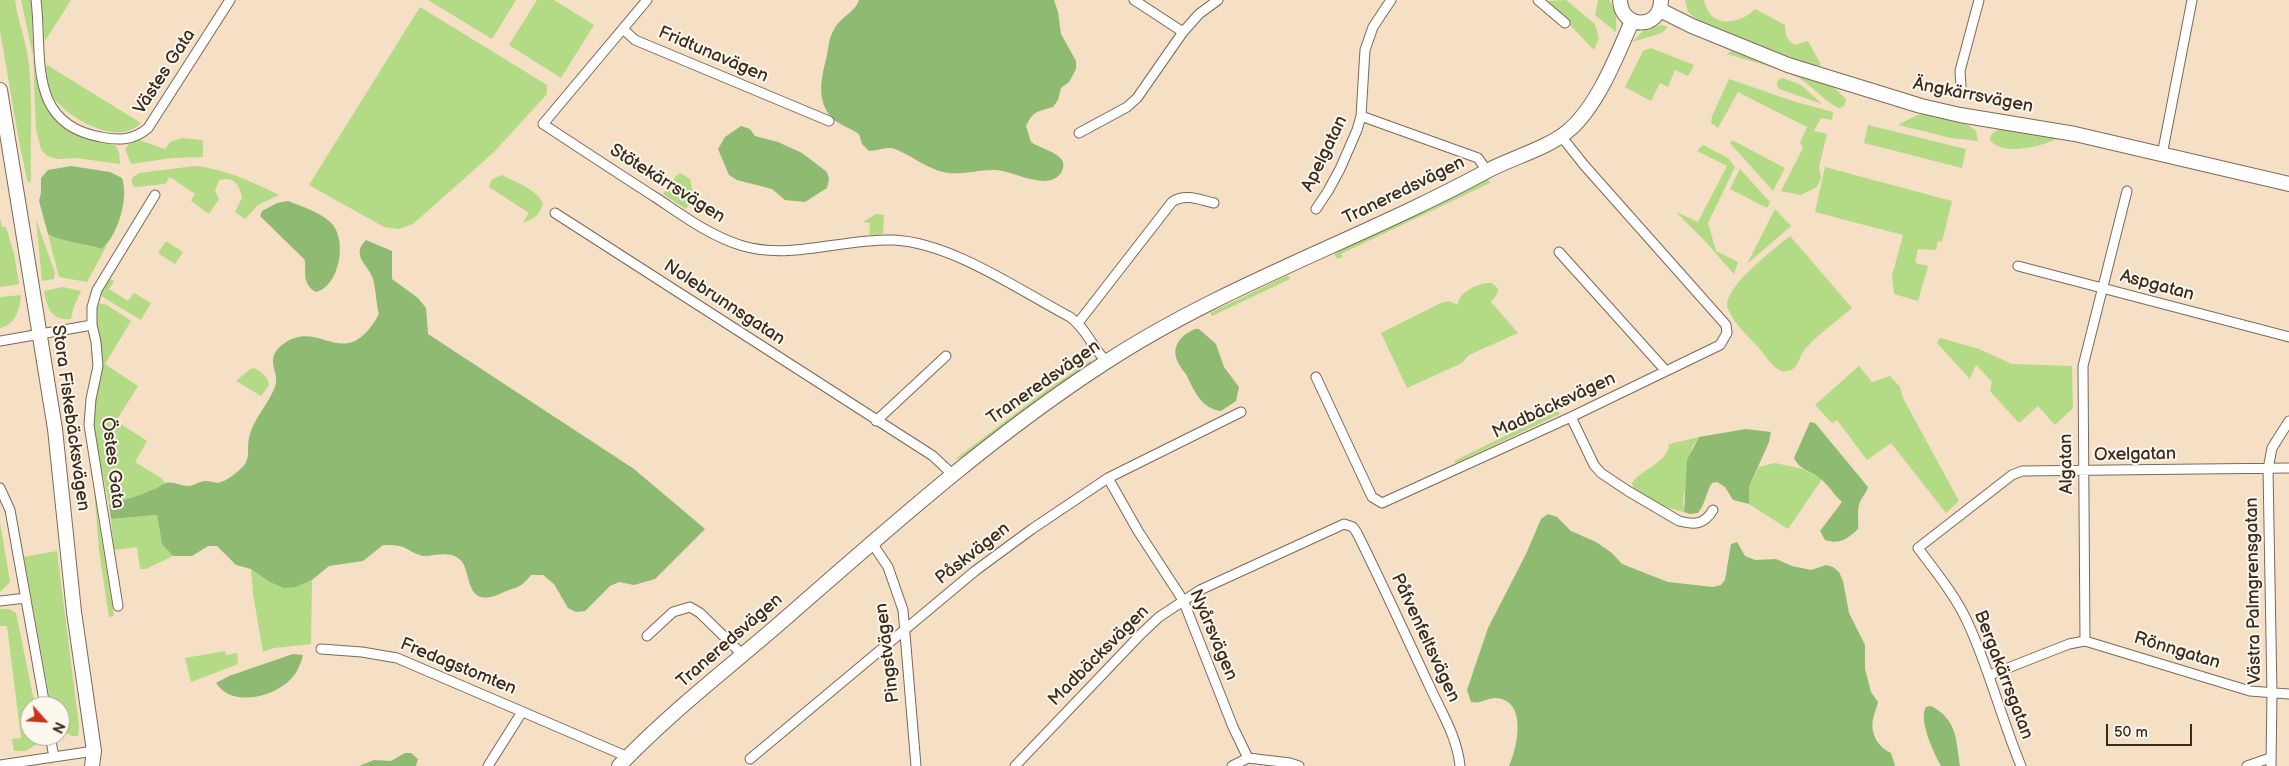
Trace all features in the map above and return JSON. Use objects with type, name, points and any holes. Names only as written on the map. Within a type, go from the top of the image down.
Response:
[{"type":"street","name":"Västes Gata","points":[[36,0],[41,81],[51,106],[60,116],[85,132],[122,140],[134,137],[148,128],[230,0]]},
{"type":"street","points":[[623,29],[647,0]]},
{"type":"street","points":[[1134,0],[1182,32]]},
{"type":"street","points":[[1079,133],[1127,107],[1137,98],[1182,32],[1218,0]]},
{"type":"street","name":"Apelgatan","points":[[1316,209],[1340,169],[1361,116],[1365,50],[1373,27],[1391,0]]},
{"type":"street","points":[[1538,0],[1565,23]]},
{"type":"street","points":[[1620,0],[1622,12],[1632,21],[1645,22],[1651,20],[1660,5]]},
{"type":"street","points":[[1961,86],[1960,71],[1979,0]]},
{"type":"street","points":[[2162,155],[2192,0]]},
{"type":"street","name":"Ängkärrsvägen","points":[[1660,5],[1692,26],[1788,65],[1921,106],[1960,115],[2075,134],[2289,184]]},
{"type":"street","name":"Traneredsvägen","points":[[623,762],[952,474],[1007,430],[1106,361],[1161,329],[1217,301],[1561,136],[1582,115],[1599,90],[1632,21]]},
{"type":"street","name":"Fridtunavägen","points":[[623,29],[635,40],[829,121]]},
{"type":"street","name":"Stötekärrsvägen","points":[[623,29],[543,124],[702,228],[728,240],[761,250],[779,251],[879,241],[897,241],[941,250],[971,264],[1078,323],[1098,353],[1106,361]]},
{"type":"street","name":"Stora Fiskebäcksvägen","points":[[0,90],[59,458],[74,612],[94,752],[92,766]]},
{"type":"street","points":[[1361,116],[1478,158],[1488,171]]},
{"type":"street","name":"Madbäcksvägen","points":[[1316,377],[1372,497],[1381,503],[1390,501],[1571,417],[1720,345],[1727,333],[1726,325],[1584,165],[1561,136]]},
{"type":"street","name":"Algatan","points":[[2085,641],[2083,366],[2127,191]]},
{"type":"street","name":"Östes Gata","points":[[118,606],[89,425],[91,399],[98,361],[92,325],[92,307],[97,290],[155,194]]},
{"type":"street","points":[[1078,323],[1172,202],[1182,197],[1190,197],[1214,203]]},
{"type":"street","name":"Nolebrunnsgatan","points":[[555,213],[933,456],[952,474]]},
{"type":"street","points":[[1560,252],[1666,370]]},
{"type":"street","name":"Aspgatan","points":[[2018,266],[2289,338]]},
{"type":"street","points":[[0,341],[92,325]]},
{"type":"street","points":[[876,420],[946,356]]},
{"type":"street","name":"Påskvägen","points":[[750,759],[975,571],[1108,478],[1241,412]]},
{"type":"street","points":[[1571,417],[1594,465],[1609,479],[1673,517],[1690,524],[1700,524],[1708,518],[1713,510]]},
{"type":"street","name":"Västra Palmgrensgatan","points":[[2270,762],[2272,694],[2268,469],[2272,448],[2289,421]]},
{"type":"street","name":"Oxelgatan","points":[[1918,548],[2017,472],[2289,468]]},
{"type":"street","name":"Nyårsvägen","points":[[1108,478],[1138,531],[1183,600],[1233,727],[1248,758]]},
{"type":"street","points":[[0,488],[10,510],[43,696]]},
{"type":"street","name":"Madbäcksvägen","points":[[1015,766],[1140,635],[1183,600],[1200,590],[1336,527],[1344,524],[1353,527]]},
{"type":"street","name":"Påfvenfeltsvägen","points":[[1353,527],[1373,564],[1450,728],[1459,750],[1460,766]]},
{"type":"street","name":"Pingstvägen","points":[[872,543],[888,567],[903,610],[916,766]]},
{"type":"street","name":"Bergakärrsgatan","points":[[1918,548],[1959,605],[1990,675],[2021,766]]},
{"type":"street","points":[[0,602],[26,598]]},
{"type":"street","points":[[647,636],[674,612],[690,607],[700,612],[743,655]]},
{"type":"street","points":[[1990,675],[2069,644],[2085,641]]},
{"type":"street","name":"Rönngatan","points":[[2085,641],[2250,690],[2272,694],[2289,694]]},
{"type":"street","name":"Fredagstomten","points":[[321,649],[362,652],[396,658],[522,712],[623,762]]},
{"type":"street","name":"Fredagstomten","points":[[488,766],[522,712]]},
{"type":"street","points":[[52,746],[54,757]]},
{"type":"street","points":[[0,765],[94,752]]},
{"type":"street","name":"Stora Fiskebäcksvägen","points":[[94,752],[102,766]]},
{"type":"street","points":[[1232,766],[1248,758],[1290,763],[1299,766]]},
{"type":"street","points":[[2247,766],[2270,762]]},
{"type":"green space","points":[[0,0],[15,0],[28,57],[31,108],[31,181],[28,183],[0,31]]},
{"type":"green space","points":[[21,0],[31,0],[36,75],[40,92],[48,107],[60,121],[77,133],[116,146],[119,152],[120,164],[76,158],[57,159],[47,156],[41,149],[36,129],[33,56]]},
{"type":"green space","points":[[41,0],[71,0],[45,41]]},
{"type":"green space","points":[[428,0],[516,0],[492,39]]},
{"type":"green space","points":[[537,0],[554,0],[594,25],[561,78],[509,45]]},
{"type":"green space","points":[[859,0],[1054,0],[1061,34],[1076,61],[1076,69],[1069,82],[1061,88],[1058,100],[1053,107],[1037,112],[1031,117],[1026,126],[1031,142],[1061,159],[1063,169],[1061,173],[1048,181],[1039,181],[996,170],[946,173],[933,169],[895,149],[869,151],[862,144],[859,134],[832,118],[823,103],[821,87],[832,34],[842,19],[855,8]]},
{"type":"green space","points":[[1566,0],[1595,24],[1599,38],[1594,50],[1569,24],[1570,22],[1548,1]]},
{"type":"green space","points":[[1598,0],[1609,0],[1615,15],[1616,32],[1595,15]]},
{"type":"green space","points":[[1685,0],[1704,0],[1712,16],[1718,20],[1725,21],[1741,19],[1755,9],[1785,25],[1787,37],[1795,45],[1808,41],[1820,63],[1821,70],[1696,19],[1688,12]]},
{"type":"green space","points":[[420,7],[547,85],[547,94],[494,152],[413,224],[399,229],[384,227],[309,185]]},
{"type":"green space","points":[[1662,25],[1668,27],[1662,33],[1632,42],[1645,29]]},
{"type":"green space","points":[[1651,48],[1694,65],[1688,76],[1675,70],[1668,87],[1660,83],[1651,101],[1625,87],[1643,51]]},
{"type":"green space","points":[[1731,51],[1737,51],[1832,86],[1846,99],[1844,106],[1840,108],[1836,106],[1808,84],[1789,73],[1727,54]]},
{"type":"green space","points":[[47,65],[141,123],[133,129],[124,132],[112,132],[83,122],[69,113],[49,91],[45,78]]},
{"type":"green space","points":[[1783,78],[1801,85],[1822,104],[1779,89],[1778,80]]},
{"type":"green space","points":[[1729,79],[1796,102],[1833,112],[1832,120],[1821,118],[1814,131],[1827,134],[1819,167],[1821,178],[1817,187],[1801,195],[1781,191],[1803,148],[1800,143],[1807,127],[1738,92],[1718,128],[1711,123],[1712,116]]},
{"type":"green space","points":[[1925,114],[1968,125],[1976,131],[1978,141],[1951,138],[1898,125],[1917,115]]},
{"type":"green space","points":[[1868,125],[1966,149],[1962,168],[1864,143]]},
{"type":"green space","points":[[741,126],[750,129],[755,136],[778,142],[802,153],[827,172],[829,179],[827,188],[805,202],[785,200],[772,189],[737,180],[729,175],[718,149],[725,137]]},
{"type":"green space","points":[[1999,129],[2060,137],[2045,144],[2035,146],[2014,149],[2004,148],[1990,140],[1991,135]]},
{"type":"green space","points":[[182,138],[203,140],[203,157],[172,158],[131,164],[125,149],[131,141],[139,140],[165,149],[170,142]]},
{"type":"green space","points":[[1732,140],[1785,168],[1773,191],[1730,143]]},
{"type":"green space","points":[[1703,145],[1728,158],[1735,167],[1708,223],[1716,251],[1738,262],[1734,274],[1676,212],[1698,222],[1727,166],[1697,151]]},
{"type":"green space","points":[[71,166],[110,172],[122,178],[124,196],[121,216],[113,235],[102,249],[48,234],[39,201],[41,178],[48,170]]},
{"type":"green space","points":[[195,166],[228,173],[279,195],[258,205],[245,219],[235,212],[242,198],[238,185],[232,180],[219,180],[215,191],[219,199],[209,214],[191,201],[195,194],[170,177],[165,184],[135,187],[132,184],[132,178],[139,173]]},
{"type":"green space","points":[[1825,167],[1952,201],[1942,242],[1938,241],[1936,250],[1918,249],[1915,263],[1928,266],[1918,301],[1894,294],[1892,276],[1903,235],[1815,212]]},
{"type":"green space","points":[[1740,169],[1770,202],[1767,208],[1730,189]]},
{"type":"green space","points":[[680,173],[690,179],[694,197],[686,209],[663,194]]},
{"type":"green space","points":[[502,175],[525,186],[540,198],[543,203],[542,207],[533,218],[523,222],[529,213],[489,187],[492,179]]},
{"type":"green space","points":[[1487,178],[1490,183],[1341,254],[1343,257],[1337,259],[1334,253]]},
{"type":"green space","points":[[288,201],[324,217],[333,225],[337,233],[340,253],[335,273],[324,288],[316,292],[307,282],[305,260],[260,216],[262,211],[277,203]]},
{"type":"green space","points":[[1775,209],[1791,226],[1747,264]]},
{"type":"green space","points":[[876,214],[884,215],[883,234],[869,235],[870,223],[863,222]]},
{"type":"green space","points":[[0,218],[2,227],[6,227],[14,254],[19,284],[0,287]]},
{"type":"green space","points":[[36,219],[55,273],[54,279],[42,281]]},
{"type":"green space","points":[[48,234],[102,249],[107,245],[87,282],[59,277]]},
{"type":"green space","points":[[1790,236],[1852,308],[1811,343],[1792,370],[1784,371],[1779,370],[1772,364],[1738,325],[1728,309],[1728,301],[1740,280]]},
{"type":"green space","points":[[366,240],[392,251],[392,279],[418,298],[426,308],[428,334],[634,469],[705,529],[655,579],[634,585],[619,582],[610,586],[585,611],[576,612],[568,608],[554,584],[543,575],[531,575],[518,587],[489,597],[480,597],[474,593],[463,563],[458,558],[446,554],[424,556],[401,546],[383,545],[363,561],[329,566],[312,580],[296,587],[284,588],[268,581],[251,569],[236,565],[217,546],[208,546],[192,556],[173,556],[162,544],[157,515],[111,519],[109,504],[156,489],[166,483],[188,486],[203,481],[219,483],[241,469],[247,458],[248,441],[251,431],[275,387],[276,377],[273,361],[276,351],[282,345],[296,338],[308,336],[343,344],[354,341],[366,332],[379,314],[373,279],[360,256],[360,251]]},
{"type":"green space","points":[[166,241],[183,252],[175,264],[158,253]]},
{"type":"green space","points":[[1288,275],[1290,279],[1212,316],[1210,313]]},
{"type":"green space","points":[[111,279],[114,281],[109,289],[128,301],[134,293],[151,303],[141,320],[101,296],[104,286]]},
{"type":"green space","points":[[1486,283],[1492,283],[1498,289],[1491,302],[1518,333],[1469,355],[1462,363],[1407,388],[1381,333],[1441,303],[1449,301],[1458,305],[1464,293]]},
{"type":"green space","points":[[63,287],[81,291],[71,319],[55,316],[49,308],[45,297],[44,291]]},
{"type":"green space","points":[[21,295],[20,306],[16,315],[10,323],[0,328],[0,297]]},
{"type":"green space","points":[[98,303],[107,305],[131,321],[105,364],[138,386],[116,421],[147,441],[135,462],[161,478],[165,483],[155,490],[109,504],[93,428],[95,320],[96,305]]},
{"type":"green space","points":[[1195,329],[1199,329],[1216,344],[1224,367],[1239,387],[1236,401],[1221,411],[1214,410],[1204,403],[1193,388],[1175,354],[1180,339]]},
{"type":"green space","points":[[1940,338],[1979,349],[2012,364],[2072,366],[2073,408],[2055,425],[2038,406],[2019,423],[1990,391],[1992,382],[1976,365],[1970,379],[1937,343]]},
{"type":"green space","points":[[1091,360],[1090,365],[1005,425],[965,456],[954,460],[1045,391]]},
{"type":"green space","points":[[1859,366],[1872,382],[1890,376],[1900,387],[1903,398],[1959,501],[1946,513],[1891,443],[1867,460],[1837,420],[1832,423],[1815,405]]},
{"type":"green space","points":[[254,368],[264,375],[269,385],[261,396],[236,381],[250,369]]},
{"type":"green space","points":[[1558,410],[1560,414],[1456,463],[1454,461]]},
{"type":"green space","points":[[1810,422],[1815,423],[1868,487],[1859,505],[1858,529],[1847,538],[1835,542],[1825,540],[1820,531],[1842,502],[1822,480],[1800,466],[1794,458]]},
{"type":"green space","points":[[1746,429],[1771,432],[1769,442],[1749,487],[1749,504],[1733,500],[1725,487],[1717,482],[1712,483],[1703,506],[1698,513],[1690,514],[1684,512],[1687,460],[1699,437]]},
{"type":"green space","points":[[1699,437],[1692,447],[1683,501],[1684,512],[1665,507],[1634,489],[1632,483],[1664,456],[1669,444]]},
{"type":"green space","points":[[1775,463],[1803,469],[1822,479],[1788,529],[1749,504],[1749,487],[1759,467]]},
{"type":"green space","points":[[94,488],[99,502],[97,511],[114,616],[109,617],[99,550]]},
{"type":"green space","points":[[1548,514],[1557,517],[1571,531],[1596,542],[1612,553],[1622,564],[1668,582],[1713,587],[1721,585],[1725,580],[1731,544],[1737,542],[1745,556],[1755,560],[1776,559],[1792,566],[1811,570],[1826,565],[1833,567],[1839,572],[1843,581],[1849,613],[1865,645],[1865,669],[1871,692],[1878,702],[1872,725],[1874,735],[1879,744],[1891,753],[1895,766],[1509,766],[1515,747],[1518,725],[1512,706],[1505,700],[1494,698],[1471,702],[1467,690],[1488,628],[1526,554],[1541,519]]},
{"type":"green space","points":[[157,515],[162,544],[173,556],[146,569],[140,569],[137,547],[114,550],[111,519]]},
{"type":"green space","points":[[0,522],[10,582],[0,592]]},
{"type":"green space","points":[[57,551],[79,726],[78,736],[70,735],[70,696],[49,696],[24,557]]},
{"type":"green space","points":[[251,569],[268,581],[296,587],[312,580],[311,644],[274,648],[263,652],[253,594]]},
{"type":"green space","points":[[0,609],[9,609],[16,613],[33,696],[20,696],[20,730],[7,626],[0,626]]},
{"type":"green space","points":[[225,651],[226,655],[237,653],[238,664],[191,682],[185,658]]},
{"type":"green space","points":[[293,654],[303,655],[295,674],[284,685],[264,695],[242,697],[232,695],[223,691],[216,683],[229,676]]},
{"type":"green space","points":[[1931,706],[1940,712],[1951,725],[1956,740],[1960,766],[1941,766],[1938,760],[1925,728],[1924,713],[1926,707]]},
{"type":"green space","points":[[20,738],[20,746],[34,746],[26,751],[14,751],[12,739]]},
{"type":"green space","points":[[405,753],[411,753],[418,759],[416,766],[359,766],[374,760],[391,761]]}]
